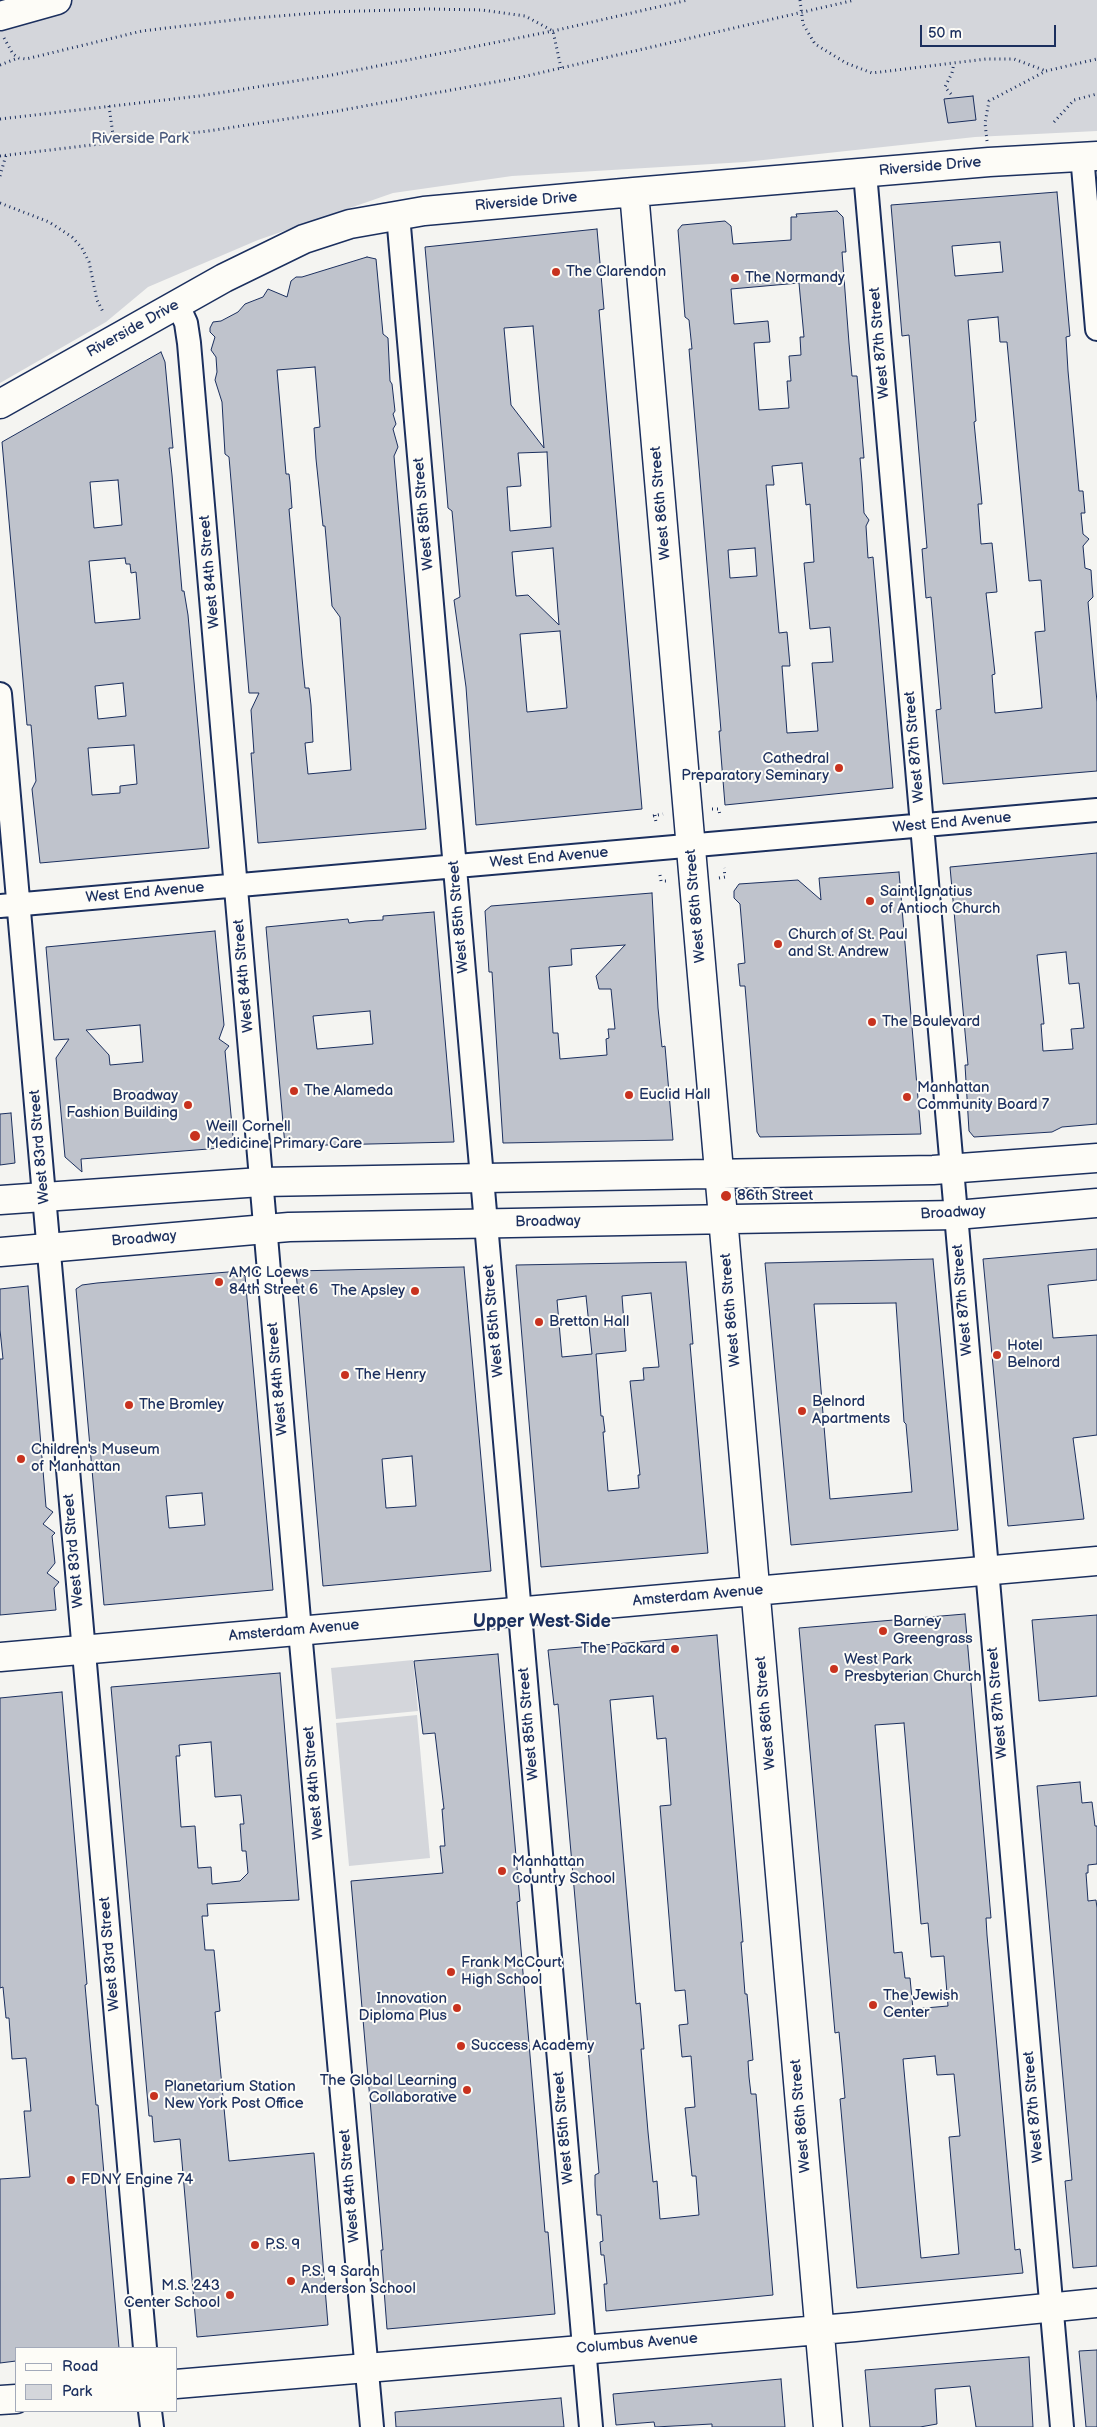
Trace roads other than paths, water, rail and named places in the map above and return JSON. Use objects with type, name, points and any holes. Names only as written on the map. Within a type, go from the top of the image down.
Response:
[{"type":"main road","points":[[0,23],[56,0]]},
{"type":"main road","name":"Riverside Drive","points":[[0,404],[246,266],[304,239],[350,224],[398,215],[634,192],[989,162],[1089,156]]},
{"type":"main road","name":"West 86th Street","points":[[634,192],[828,2427]]},
{"type":"main road","points":[[0,1200],[261,1182],[952,1170],[1097,1158]]},
{"type":"main road","name":"Broadway","points":[[0,1252],[265,1228],[485,1222],[956,1215],[1097,1203]]},
{"type":"main road","name":"Amsterdam Avenue","points":[[0,1657],[1097,1561]]},
{"type":"main road","name":"Columbus Avenue","points":[[178,2384],[820,2330],[1097,2303]]},
{"type":"main road","points":[[0,2400],[15,2399]]},
{"type":"street","points":[[1089,156],[1097,329]]},
{"type":"street","name":"West 87th Street","points":[[865,172],[1062,2427]]},
{"type":"street","name":"West 85th Street","points":[[398,215],[591,2427]]},
{"type":"street","name":"West 84th Street","points":[[178,303],[186,323],[189,343],[300,1631],[372,2427]]},
{"type":"street","name":"West 83rd Street","points":[[0,694],[9,905],[44,1196],[145,2347]]},
{"type":"street","name":"West End Avenue","points":[[9,905],[1097,810]]},
{"type":"street","points":[[150,2412],[152,2427]]},
{"type":"place","name":"The Clarendon","points":[[556,272]]},
{"type":"place","name":"The Normandy","points":[[735,278]]},
{"type":"place","name":"Cathedral Preparatory Seminary","points":[[839,768]]},
{"type":"place","name":"Saint Ignatius of Antioch Church","points":[[870,901]]},
{"type":"place","name":"Church of St. Paul and St. Andrew","points":[[778,944]]},
{"type":"place","name":"The Boulevard","points":[[872,1022]]},
{"type":"place","name":"The Alameda","points":[[294,1091]]},
{"type":"place","name":"Euclid Hall","points":[[629,1095]]},
{"type":"place","name":"Manhattan Community Board 7","points":[[907,1097]]},
{"type":"place","name":"Broadway Fashion Building","points":[[188,1105]]},
{"type":"place","name":"Weill Cornell Medicine Primary Care","points":[[195,1136]]},
{"type":"place","name":"86th Street","points":[[726,1196]]},
{"type":"place","name":"AMC Loews 84th Street 6","points":[[219,1282]]},
{"type":"place","name":"The Apsley","points":[[415,1291]]},
{"type":"place","name":"Bretton Hall","points":[[539,1322]]},
{"type":"place","name":"Hotel Belnord","points":[[997,1355]]},
{"type":"place","name":"The Henry","points":[[345,1375]]},
{"type":"place","name":"The Bromley","points":[[129,1405]]},
{"type":"place","name":"Belnord Apartments","points":[[802,1411]]},
{"type":"place","name":"Children's Museum of Manhattan","points":[[21,1459]]},
{"type":"place","name":"Barney Greengrass","points":[[883,1631]]},
{"type":"place","name":"The Packard","points":[[675,1649]]},
{"type":"place","name":"West Park Presbyterian Church","points":[[834,1669]]},
{"type":"place","name":"Manhattan Country School","points":[[502,1871]]},
{"type":"place","name":"Frank McCourt High School","points":[[451,1972]]},
{"type":"place","name":"The Jewish Center","points":[[873,2005]]},
{"type":"place","name":"Innovation Diploma Plus","points":[[457,2008]]},
{"type":"place","name":"Success Academy","points":[[461,2046]]},
{"type":"place","name":"The Global Learning Collaborative","points":[[467,2090]]},
{"type":"place","name":"Planetarium Station New York Post Office","points":[[154,2096]]},
{"type":"place","name":"FDNY Engine 74","points":[[71,2180]]},
{"type":"place","name":"P.S. 9","points":[[255,2245]]},
{"type":"place","name":"P.S. 9 Sarah Anderson School","points":[[291,2281]]},
{"type":"place","name":"M.S. 243 Center School","points":[[230,2295]]},
{"type":"district","name":"Upper West Side","points":[[542,1622]]},
{"type":"park label","name":"Riverside Park","points":[[140,139]]}]
